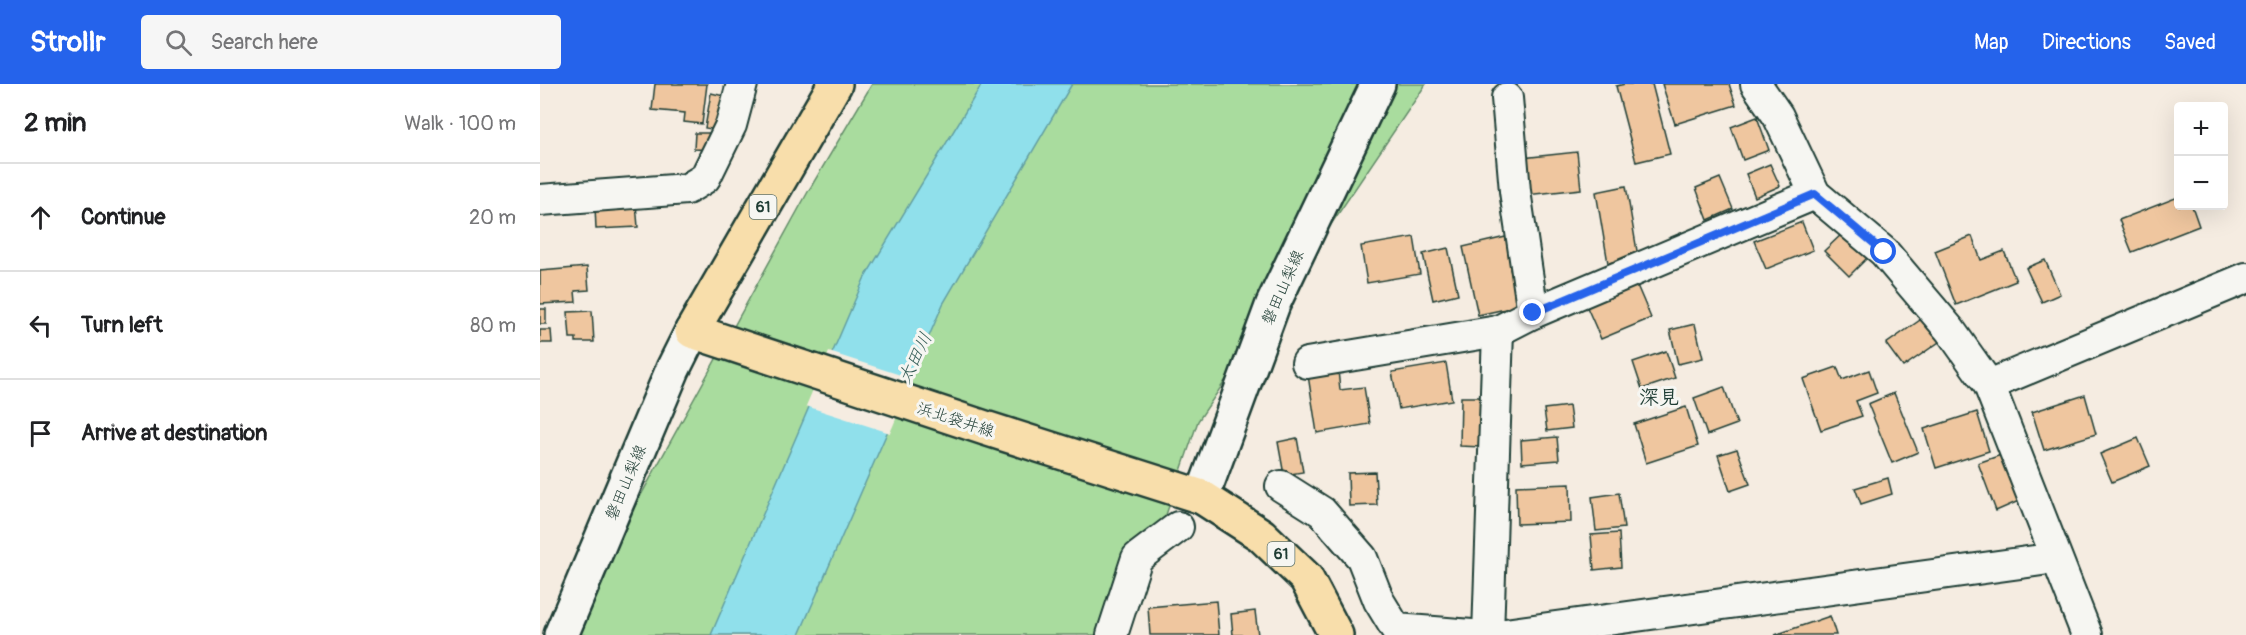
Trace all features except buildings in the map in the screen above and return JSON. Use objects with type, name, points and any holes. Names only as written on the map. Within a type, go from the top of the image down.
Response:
[{"type":"main road","name":"61","points":[[692,331],[835,84]]},
{"type":"main road","name":"磐田山梨線","points":[[1202,496],[1272,304],[1378,84]]},
{"type":"main road","name":"浜北袋井線","points":[[692,331],[1202,496],[1261,535],[1306,578],[1336,635]]},
{"type":"main road","name":"磐田山梨線","points":[[561,635],[672,369],[692,331]]},
{"type":"street","points":[[540,200],[687,189],[705,178],[731,125],[742,84]]},
{"type":"street","points":[[1756,84],[1778,116],[1815,194],[1884,252],[1950,330],[1989,385],[2087,635]]},
{"type":"street","points":[[1507,98],[1515,191],[1533,313]]},
{"type":"street","points":[[1306,363],[1498,331],[1533,313],[1815,194]]},
{"type":"street","points":[[1989,385],[2246,278]]},
{"type":"street","points":[[1488,635],[1498,331]]},
{"type":"street","points":[[1281,486],[1322,512],[1362,558],[1379,601],[1396,629],[1472,635]]},
{"type":"street","points":[[1112,635],[1137,558],[1178,527]]},
{"type":"street","points":[[1498,635],[2056,558]]},
{"type":"green space","points":[[872,84],[1426,84],[1198,421],[1125,635],[577,635],[602,566],[809,190]]},
{"type":"water","name":"太田川","points":[[982,84],[1072,84],[943,304],[799,635],[711,635],[864,279]]},
{"type":"pier","points":[[829,352],[913,379],[890,433],[806,406]]},
{"type":"district","name":"深見","points":[[1659,397]]},
{"type":"route","points":[[1533,313],[1815,194],[1884,252]]}]
